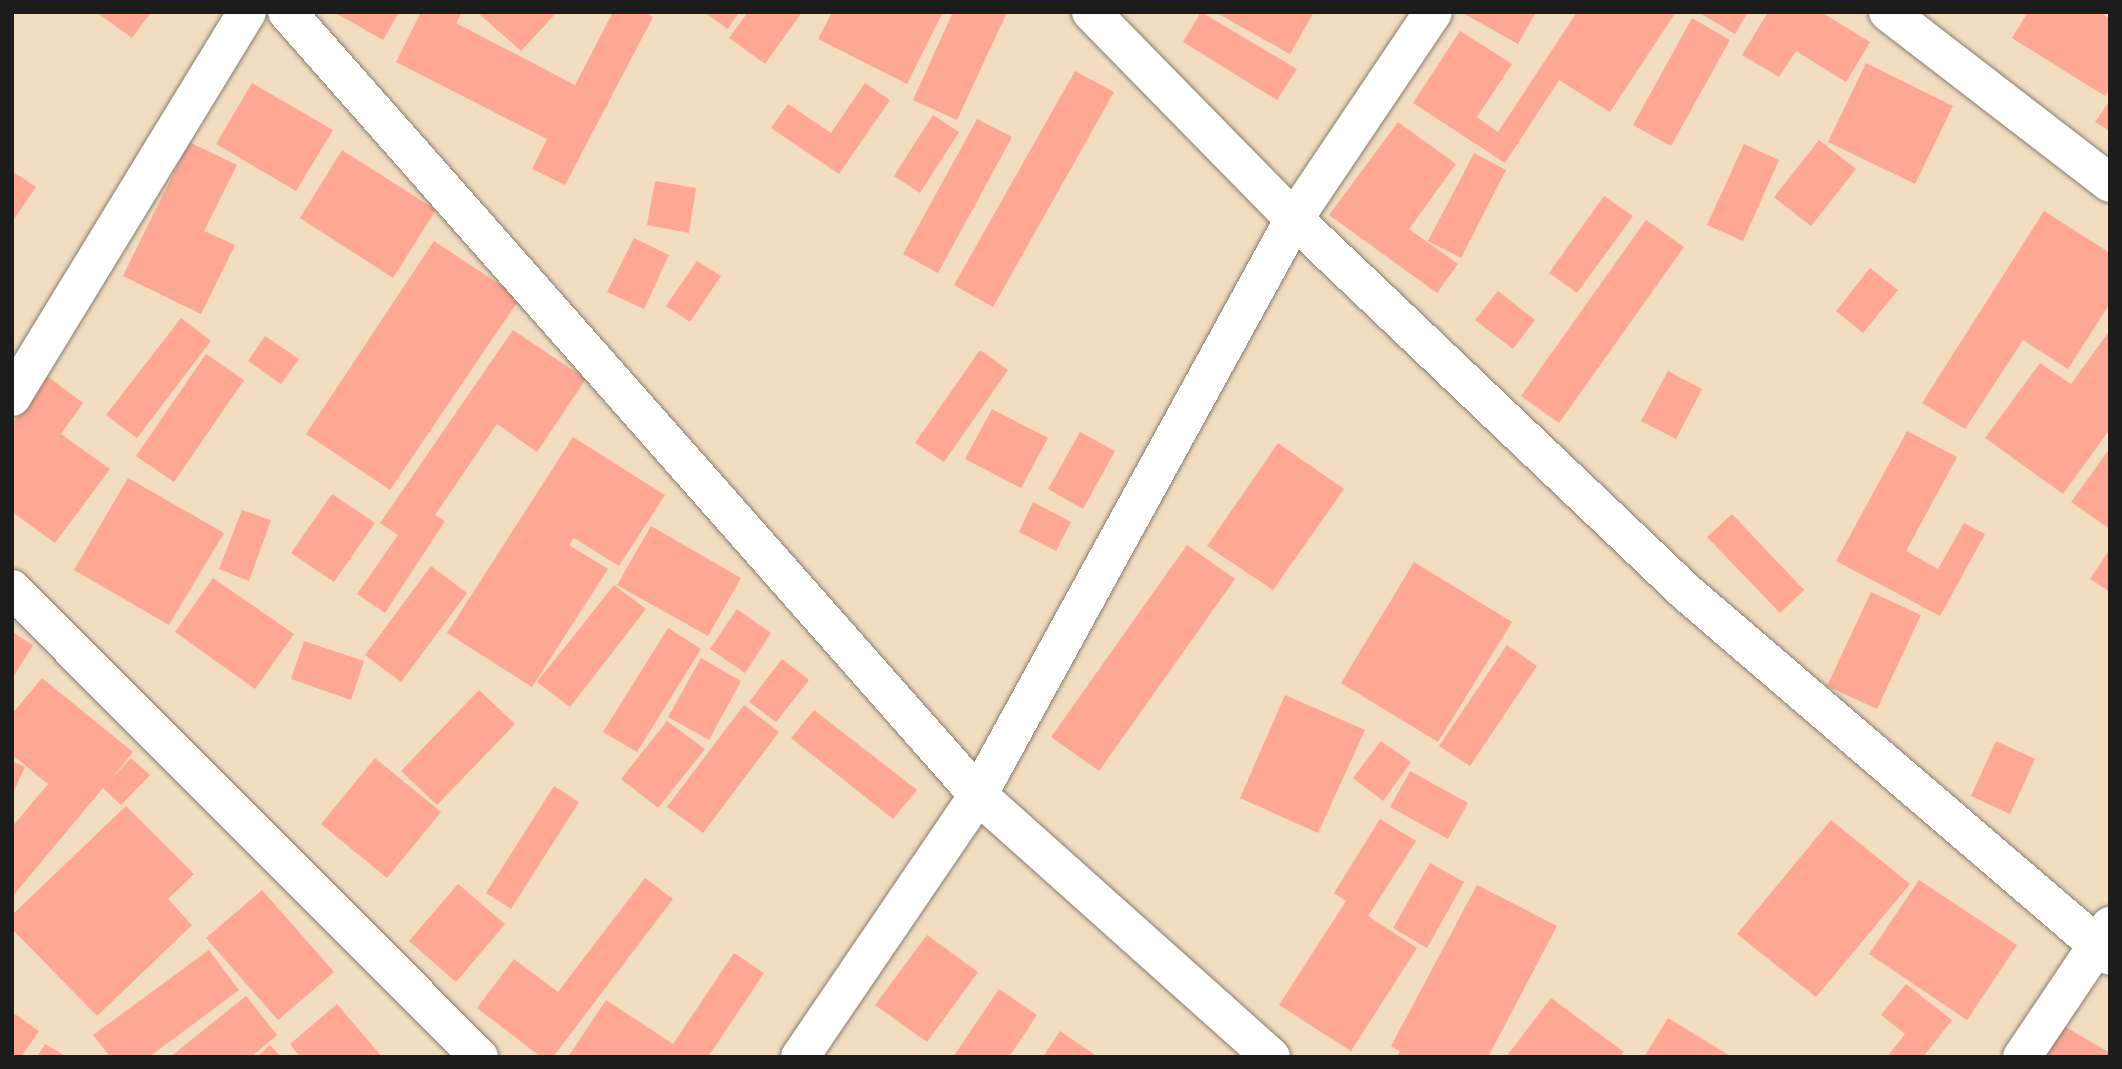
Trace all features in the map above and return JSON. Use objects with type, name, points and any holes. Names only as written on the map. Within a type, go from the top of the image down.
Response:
[{"type":"street","points":[[12,397],[247,12]]},
{"type":"street","points":[[288,12],[978,794],[1271,1057]]},
{"type":"street","points":[[1091,12],[1294,219],[1687,593],[2106,942],[2022,1057]]},
{"type":"street","points":[[800,1057],[978,794],[1294,219],[1433,12]]},
{"type":"street","points":[[1888,12],[2110,183]]},
{"type":"street","points":[[12,589],[479,1057]]},
{"type":"building","points":[[96,12],[151,12],[132,38]]},
{"type":"building","points":[[334,12],[399,12],[383,40]]},
{"type":"building","points":[[421,12],[462,12],[456,23],[575,85],[613,12],[644,12],[653,17],[565,185],[532,169],[547,139],[396,62]]},
{"type":"building","points":[[477,12],[557,12],[521,51]]},
{"type":"building","points":[[704,12],[739,12],[728,29]]},
{"type":"building","points":[[748,12],[802,12],[765,64],[729,38]]},
{"type":"building","points":[[832,12],[943,12],[907,84],[818,39]]},
{"type":"building","points":[[953,12],[1007,12],[957,120],[913,100]]},
{"type":"building","points":[[1201,12],[1297,69],[1277,100],[1183,42]]},
{"type":"building","points":[[1215,12],[1314,12],[1290,54]]},
{"type":"building","points":[[1461,12],[1536,12],[1518,44]]},
{"type":"building","points":[[1577,12],[1676,12],[1610,112],[1559,80],[1505,163],[1413,103],[1460,31],[1512,64],[1477,117],[1498,132]]},
{"type":"building","points":[[1698,12],[1748,12],[1735,34]]},
{"type":"building","points":[[1768,12],[1821,12],[1870,42],[1846,82],[1796,51],[1779,77],[1742,55]]},
{"type":"building","points":[[2028,12],[2100,12],[2110,19],[2110,88],[2105,96],[2012,38]]},
{"type":"building","points":[[1692,18],[1730,40],[1671,146],[1633,125]]},
{"type":"building","points":[[1866,63],[1953,106],[1915,184],[1828,142]]},
{"type":"building","points":[[1075,71],[1114,92],[993,307],[954,285]]},
{"type":"building","points":[[252,83],[333,130],[296,191],[216,144]]},
{"type":"building","points":[[865,83],[890,100],[839,174],[771,128],[788,104],[831,133]]},
{"type":"building","points":[[2110,100],[2110,131],[2095,122]]},
{"type":"building","points":[[933,115],[959,132],[920,193],[894,176]]},
{"type":"building","points":[[977,119],[1012,137],[938,273],[903,254]]},
{"type":"building","points":[[1398,122],[1456,164],[1409,229],[1458,264],[1437,293],[1329,215]]},
{"type":"building","points":[[1819,140],[1856,169],[1811,226],[1774,197]]},
{"type":"building","points":[[189,142],[237,165],[204,231],[235,245],[201,314],[123,276]]},
{"type":"building","points":[[1744,144],[1779,160],[1743,241],[1707,225]]},
{"type":"building","points":[[342,150],[436,210],[393,278],[300,218]]},
{"type":"building","points":[[1474,153],[1506,170],[1461,258],[1428,241]]},
{"type":"building","points":[[12,171],[36,187],[12,222]]},
{"type":"building","points":[[655,181],[696,188],[689,233],[647,225]]},
{"type":"building","points":[[1604,196],[1633,216],[1577,293],[1549,273]]},
{"type":"building","points":[[2044,211],[2110,253],[2110,303],[2068,369],[2023,340],[1965,429],[1922,403]]},
{"type":"building","points":[[1646,220],[1684,247],[1559,423],[1521,396]]},
{"type":"building","points":[[634,238],[669,255],[644,309],[607,292]]},
{"type":"building","points":[[434,241],[520,298],[390,490],[306,434]]},
{"type":"building","points":[[697,261],[721,276],[690,322],[666,306]]},
{"type":"building","points":[[1870,268],[1898,290],[1863,333],[1836,311]]},
{"type":"building","points":[[1498,291],[1535,320],[1513,349],[1475,320]]},
{"type":"building","points":[[181,318],[211,341],[137,438],[106,415]]},
{"type":"building","points":[[513,330],[586,379],[537,452],[497,424],[435,515],[445,521],[385,613],[357,594],[398,535],[380,523]]},
{"type":"building","points":[[2110,330],[2110,429],[2063,494],[1985,438],[2040,363],[2071,384]]},
{"type":"building","points":[[265,336],[299,359],[281,384],[248,361]]},
{"type":"building","points":[[980,350],[1008,370],[944,462],[915,443]]},
{"type":"building","points":[[206,354],[244,380],[174,482],[136,456]]},
{"type":"building","points":[[1668,371],[1702,389],[1676,439],[1641,421]]},
{"type":"building","points":[[47,376],[83,403],[61,434],[110,469],[55,543],[12,512],[12,424]]},
{"type":"building","points":[[992,409],[1048,438],[1021,488],[965,459]]},
{"type":"building","points":[[1907,431],[1957,457],[1906,551],[1938,569],[1964,523],[1985,534],[1940,616],[1836,561]]},
{"type":"building","points":[[1080,432],[1115,451],[1083,509],[1048,489]]},
{"type":"building","points":[[573,437],[665,495],[619,566],[574,538],[569,545],[608,569],[532,687],[447,633]]},
{"type":"building","points":[[1278,443],[1344,489],[1273,590],[1207,546]]},
{"type":"building","points":[[2110,448],[2110,529],[2071,502]]},
{"type":"building","points":[[128,478],[224,533],[169,625],[74,570]]},
{"type":"building","points":[[332,494],[375,523],[334,582],[291,553]]},
{"type":"building","points":[[1033,502],[1071,522],[1056,551],[1019,532]]},
{"type":"building","points":[[242,510],[271,520],[249,581],[219,569]]},
{"type":"building","points":[[1732,514],[1804,590],[1780,613],[1707,537]]},
{"type":"building","points":[[651,526],[741,578],[708,636],[617,585]]},
{"type":"building","points":[[1187,545],[1235,579],[1099,771],[1051,737]]},
{"type":"building","points":[[2110,549],[2110,592],[2090,579]]},
{"type":"building","points":[[1414,562],[1512,622],[1438,742],[1341,683]]},
{"type":"building","points":[[431,566],[467,593],[401,682],[365,655]]},
{"type":"building","points":[[213,578],[294,634],[255,689],[175,632]]},
{"type":"building","points":[[614,585],[646,609],[570,707],[537,682]]},
{"type":"building","points":[[1871,592],[1921,615],[1877,709],[1827,686]]},
{"type":"building","points":[[737,609],[771,633],[745,673],[710,649]]},
{"type":"building","points":[[668,628],[701,649],[637,752],[603,732]]},
{"type":"building","points":[[12,632],[33,645],[12,679]]},
{"type":"building","points":[[304,641],[364,661],[351,700],[291,679]]},
{"type":"building","points":[[1507,645],[1537,666],[1470,766],[1439,746]]},
{"type":"building","points":[[701,658],[741,681],[709,740],[668,717]]},
{"type":"building","points":[[782,659],[809,680],[776,722],[749,702]]},
{"type":"building","points":[[42,678],[133,752],[111,779],[131,758],[150,775],[121,805],[103,788],[12,897],[12,827],[48,784],[12,755],[12,714]]},
{"type":"building","points":[[479,690],[515,724],[437,805],[401,771]]},
{"type":"building","points":[[1285,695],[1365,730],[1318,833],[1240,798]]},
{"type":"building","points":[[744,705],[779,732],[703,833],[667,807]]},
{"type":"building","points":[[814,710],[917,790],[893,819],[791,738]]},
{"type":"building","points":[[667,721],[705,749],[658,808],[621,779]]},
{"type":"building","points":[[1381,741],[1411,762],[1383,801],[1353,778]]},
{"type":"building","points":[[1996,741],[2035,759],[2010,814],[1971,796]]},
{"type":"building","points":[[375,758],[441,812],[387,878],[321,824]]},
{"type":"building","points":[[12,761],[25,767],[12,795]]},
{"type":"building","points":[[1410,771],[1468,803],[1448,839],[1390,807]]},
{"type":"building","points":[[554,786],[579,802],[511,909],[486,893]]},
{"type":"building","points":[[126,806],[194,874],[168,899],[192,925],[97,1016],[12,929],[12,915]]},
{"type":"building","points":[[1380,819],[1416,841],[1368,916],[1417,948],[1351,1051],[1279,1005],[1346,901],[1334,893]]},
{"type":"building","points":[[1831,820],[1910,884],[1816,997],[1737,934]]},
{"type":"building","points":[[1430,863],[1464,882],[1427,948],[1393,928]]},
{"type":"building","points":[[645,878],[673,899],[553,1057],[541,1057],[477,1008],[514,959],[558,992]]},
{"type":"building","points":[[1919,880],[2017,945],[1967,1020],[1869,954]]},
{"type":"building","points":[[458,884],[505,924],[456,982],[409,941]]},
{"type":"building","points":[[1477,885],[1557,926],[1488,1057],[1397,1057],[1400,1051],[1391,1046]]},
{"type":"building","points":[[262,890],[334,972],[278,1020],[206,938]]},
{"type":"building","points":[[927,935],[978,972],[927,1042],[875,1005]]},
{"type":"building","points":[[209,950],[239,990],[149,1057],[110,1057],[93,1035]]},
{"type":"building","points":[[734,953],[764,973],[708,1057],[568,1057],[606,1000],[673,1044]]},
{"type":"building","points":[[1906,984],[1952,1020],[1923,1057],[1887,1057],[1905,1034],[1881,1015]]},
{"type":"building","points":[[999,989],[1037,1015],[1009,1057],[953,1057]]},
{"type":"building","points":[[246,996],[277,1035],[251,1057],[170,1057]]},
{"type":"building","points":[[1551,998],[1624,1052],[1620,1057],[1506,1057]]},
{"type":"building","points":[[337,1004],[382,1057],[300,1057],[290,1044]]},
{"type":"building","points":[[12,1012],[39,1031],[21,1057],[12,1057]]},
{"type":"building","points":[[1668,1018],[1732,1057],[1644,1057]]},
{"type":"building","points":[[2059,1023],[2110,1053],[2110,1057],[2038,1057]]},
{"type":"building","points":[[1060,1031],[1098,1057],[1043,1057]]},
{"type":"building","points":[[45,1044],[67,1057],[37,1057]]},
{"type":"building","points":[[270,1045],[281,1057],[257,1057]]}]
